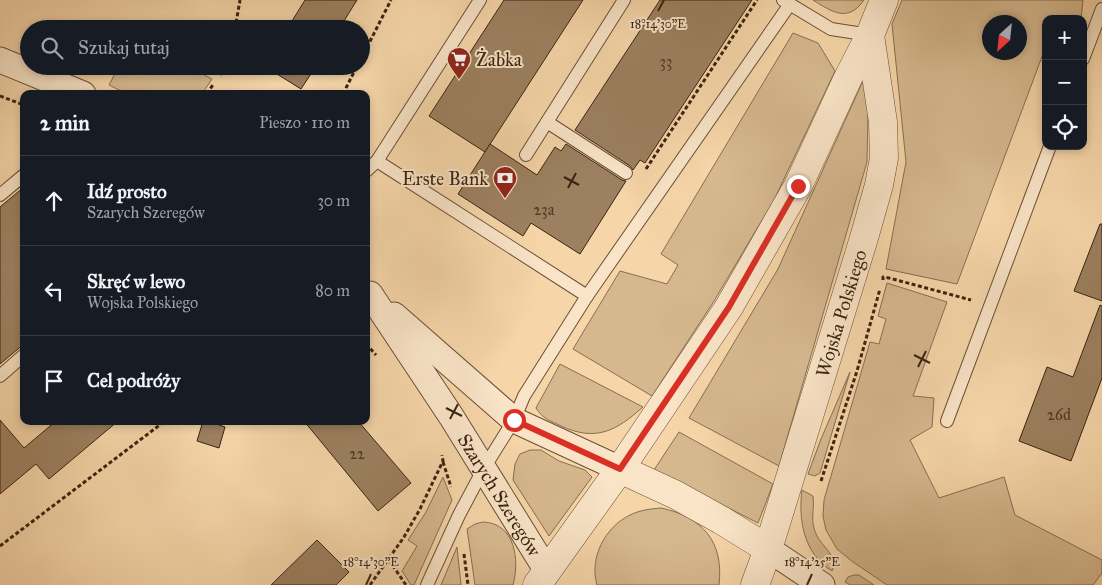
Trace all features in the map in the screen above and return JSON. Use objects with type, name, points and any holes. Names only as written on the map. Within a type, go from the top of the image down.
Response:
[{"type":"street","points":[[548,580],[729,307],[798,186],[870,34],[884,0]]},
{"type":"street","name":"Wojska Polskiego","points":[[754,585],[768,549],[879,185],[884,158],[883,122],[870,34]]},
{"type":"street","points":[[0,60],[20,68]]},
{"type":"street","points":[[37,75],[73,90]]},
{"type":"street","name":"Szarych Szeregów","points":[[370,294],[514,420],[620,469]]},
{"type":"street","name":"Szarych Szeregów","points":[[370,295],[484,468],[548,580]]},
{"type":"street","points":[[620,469],[676,495],[721,520],[822,585]]},
{"type":"lane","points":[[370,167],[377,161],[480,0]]},
{"type":"lane","points":[[526,155],[624,0]]},
{"type":"lane","points":[[427,585],[459,514],[484,468],[514,420],[524,396],[587,296],[786,2],[831,30],[870,34]]},
{"type":"lane","points":[[1087,48],[1102,9]]},
{"type":"lane","points":[[547,122],[626,173]]},
{"type":"lane","points":[[947,421],[1049,150]]},
{"type":"lane","points":[[377,161],[587,296]]},
{"type":"lane","points":[[0,195],[20,178]]},
{"type":"lane","points":[[0,376],[20,358]]},
{"type":"path","points":[[237,20],[240,0]]},
{"type":"path","points":[[370,41],[391,0]]},
{"type":"path","points":[[346,90],[354,75]]},
{"type":"path","points":[[210,90],[214,83]]},
{"type":"path","points":[[0,96],[20,104]]},
{"type":"path","points":[[818,488],[857,371],[884,277],[991,305]]},
{"type":"path","points":[[370,348],[378,357]]},
{"type":"path","points":[[0,546],[160,425]]},
{"type":"path","points":[[370,585],[420,509],[443,461],[441,454]]},
{"type":"path","points":[[388,560],[406,585]]},
{"type":"shaded area","points":[[813,0],[864,0],[852,11],[840,13]]},
{"type":"shaded area","points":[[902,0],[1083,0],[1081,15],[1042,15],[1042,57],[957,284],[886,269],[906,162],[892,24]]},
{"type":"shaded area","points":[[793,33],[818,43],[835,71],[774,200],[714,301],[652,396],[573,349],[620,271],[667,284],[678,265],[661,254]]},
{"type":"shaded area","points":[[114,75],[204,75],[212,79],[205,90],[119,90],[109,85]]},
{"type":"shaded area","points":[[862,83],[866,85],[868,115],[867,162],[779,466],[689,418],[778,269]]},
{"type":"shaded area","points":[[887,283],[947,302],[913,396],[934,398],[932,427],[910,440],[939,498],[1004,477],[1015,515],[1102,560],[1102,573],[1093,585],[887,585],[837,549],[826,530],[823,516],[824,500],[870,342],[879,344],[886,319],[878,316]]},
{"type":"shaded area","points":[[560,364],[643,407],[624,422],[605,432],[585,433],[573,431],[550,421],[541,415],[536,408]]},
{"type":"shaded area","points":[[850,372],[820,473],[815,476],[808,474],[821,439]]},
{"type":"shaded area","points":[[679,432],[773,484],[758,523],[654,470]]},
{"type":"shaded area","points":[[530,450],[541,450],[559,461],[585,470],[592,477],[549,536],[513,480],[515,464],[520,454]]},
{"type":"shaded area","points":[[443,477],[452,500],[414,585],[411,585],[402,571],[417,546],[408,540],[426,512]]},
{"type":"shaded area","points":[[802,490],[813,496],[813,525],[817,536],[834,561],[832,571],[823,564],[809,546],[802,524]]},
{"type":"shaded area","points":[[661,508],[688,518],[708,534],[718,556],[720,570],[719,585],[597,585],[595,564],[597,554],[606,535],[621,520],[634,513]]},
{"type":"shaded area","points":[[483,522],[494,524],[502,529],[513,544],[516,565],[513,585],[475,585],[467,529]]},
{"type":"shaded area","points":[[457,547],[461,585],[441,585]]},
{"type":"shaded area","points":[[859,575],[874,585],[850,585],[845,582],[848,577]]},
{"type":"building","points":[[305,0],[357,0],[345,20],[293,20]]},
{"type":"building","points":[[504,0],[583,0],[485,152],[429,116]]},
{"type":"building","points":[[660,0],[752,0],[645,163],[640,160],[633,170],[630,166],[575,130]]},
{"type":"building","points":[[278,75],[310,75],[301,89]]},
{"type":"building","points":[[490,144],[537,175],[555,147],[561,151],[566,144],[626,181],[580,254],[531,223],[523,236],[458,194]]},
{"type":"building","points":[[20,190],[20,347],[0,364],[0,207]]},
{"type":"building","points":[[1100,224],[1102,224],[1102,301],[1074,291]]},
{"type":"building","points":[[1100,305],[1102,306],[1102,378],[1071,461],[1019,441],[1047,367],[1073,377]]},
{"type":"building","points":[[0,420],[24,448],[51,425],[113,425],[49,479],[36,464],[0,494]]},
{"type":"building","points":[[202,425],[219,425],[225,427],[219,448],[197,441]]},
{"type":"building","points":[[307,425],[361,425],[411,483],[378,511]]},
{"type":"building","points":[[317,540],[349,572],[336,585],[271,585]]},
{"type":"place","name":"Żabka","points":[[459,80]]},
{"type":"place","name":"Erste Bank","points":[[505,199]]},
{"type":"route","points":[[514,420],[620,469],[729,307],[798,186]]}]
